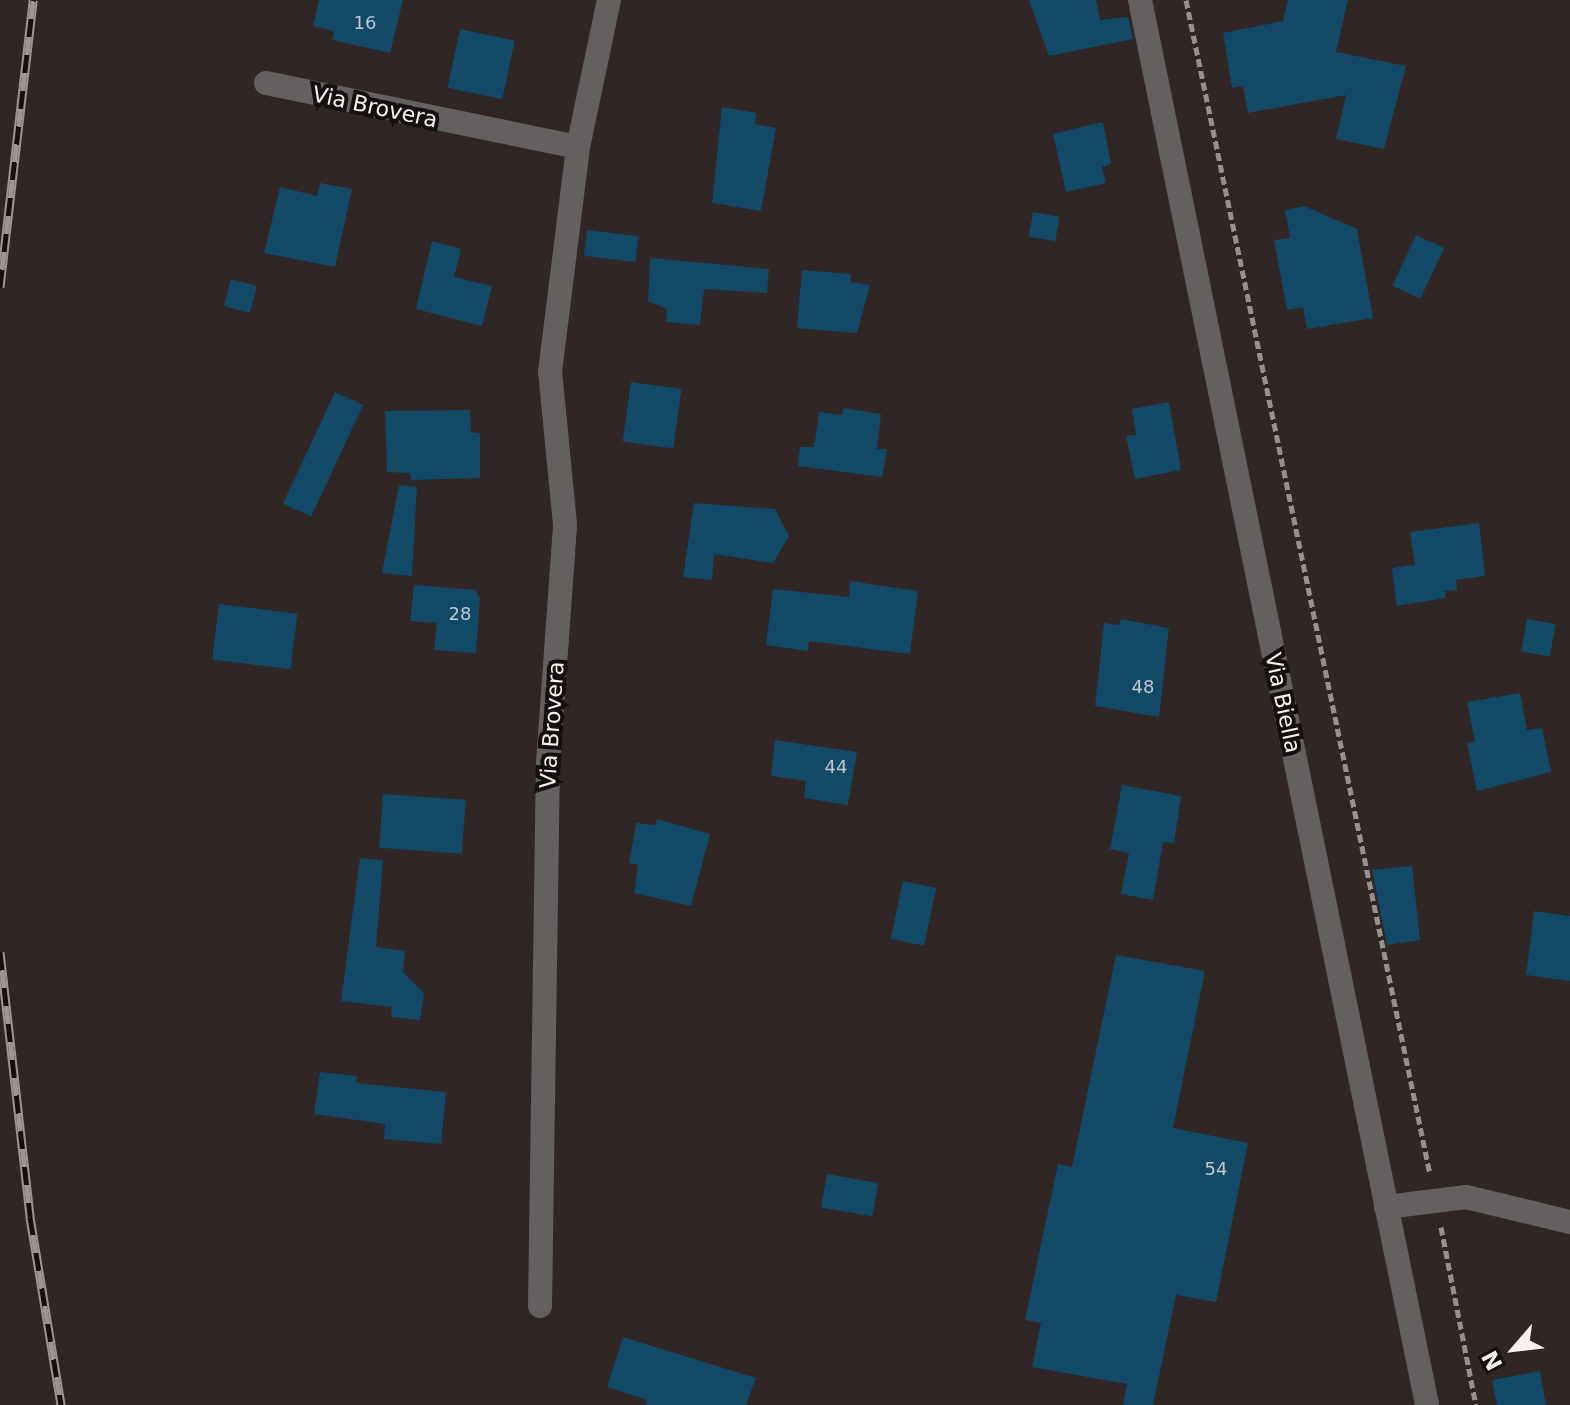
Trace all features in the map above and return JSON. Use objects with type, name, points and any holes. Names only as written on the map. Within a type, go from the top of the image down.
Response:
[{"type":"street","name":"Via Brovera","points":[[540,1306],[548,763],[565,561],[550,372],[578,147],[609,0]]},
{"type":"street","name":"Via Biella","points":[[1140,0],[1427,1405]]},
{"type":"street","name":"Via Brovera","points":[[266,83],[578,147]]},
{"type":"street","points":[[1386,1207],[1466,1197],[1570,1222]]},
{"type":"path","points":[[1186,0],[1476,1405]]},
{"type":"building","points":[[319,0],[403,0],[390,53],[332,40],[334,31],[313,26]]},
{"type":"building","points":[[1029,0],[1096,0],[1100,20],[1128,17],[1133,39],[1049,56]]},
{"type":"building","points":[[1288,0],[1348,0],[1336,52],[1406,66],[1384,149],[1336,139],[1346,95],[1248,113],[1243,86],[1232,88],[1223,33],[1283,21]]},
{"type":"building","points":[[460,29],[515,41],[502,99],[448,88]]},
{"type":"building","points":[[722,107],[756,113],[755,124],[776,128],[761,211],[712,203]]},
{"type":"building","points":[[1103,122],[1111,164],[1102,167],[1106,183],[1066,192],[1053,134]]},
{"type":"building","points":[[320,183],[352,189],[335,267],[264,253],[280,187],[317,196]]},
{"type":"building","points":[[1304,206],[1357,229],[1373,318],[1307,329],[1303,307],[1287,310],[1274,240],[1290,238],[1285,210]]},
{"type":"building","points":[[1033,212],[1060,217],[1055,241],[1029,237]]},
{"type":"building","points":[[587,230],[639,236],[635,262],[584,256]]},
{"type":"building","points":[[1416,235],[1444,248],[1420,299],[1392,286]]},
{"type":"building","points":[[432,241],[461,249],[454,277],[492,286],[482,326],[416,309]]},
{"type":"building","points":[[650,258],[769,269],[767,293],[704,289],[700,325],[666,322],[667,309],[648,301]]},
{"type":"building","points":[[802,270],[851,274],[850,282],[870,285],[857,333],[797,328]]},
{"type":"building","points":[[231,279],[257,286],[250,313],[224,306]]},
{"type":"building","points":[[631,382],[682,389],[673,449],[623,441]]},
{"type":"building","points":[[335,392],[363,405],[311,517],[283,503]]},
{"type":"building","points":[[1169,402],[1181,470],[1135,479],[1126,436],[1136,435],[1132,409]]},
{"type":"building","points":[[843,408],[881,414],[877,449],[887,449],[882,477],[798,466],[800,447],[814,447],[819,412],[842,415]]},
{"type":"building","points":[[470,410],[471,432],[480,433],[480,478],[411,480],[410,473],[387,472],[385,411]]},
{"type":"building","points":[[399,485],[417,487],[412,576],[382,573]]},
{"type":"building","points":[[694,503],[775,509],[789,536],[773,563],[714,554],[712,580],[683,577]]},
{"type":"building","points":[[1479,523],[1485,576],[1456,580],[1457,590],[1445,591],[1446,598],[1397,606],[1392,568],[1415,565],[1410,532]]},
{"type":"building","points":[[850,581],[918,591],[910,654],[809,641],[808,651],[766,645],[773,589],[849,597]]},
{"type":"building","points":[[414,585],[475,590],[480,598],[476,653],[434,650],[437,623],[410,621]]},
{"type":"building","points":[[219,604],[297,614],[291,669],[212,660]]},
{"type":"building","points":[[1121,619],[1169,628],[1159,717],[1095,706],[1104,623],[1119,625]]},
{"type":"building","points":[[1527,619],[1556,624],[1550,657],[1521,651]]},
{"type":"building","points":[[1520,693],[1527,730],[1542,728],[1551,772],[1477,791],[1467,743],[1475,742],[1467,702]]},
{"type":"building","points":[[775,740],[857,752],[848,805],[804,798],[806,781],[771,776]]},
{"type":"building","points":[[1122,785],[1181,796],[1174,843],[1163,842],[1153,900],[1121,894],[1129,853],[1110,849]]},
{"type":"building","points":[[383,794],[466,800],[462,854],[379,848]]},
{"type":"building","points":[[657,819],[710,834],[691,906],[634,893],[638,865],[629,863],[636,823],[656,825]]},
{"type":"building","points":[[360,858],[383,860],[376,947],[405,951],[403,972],[424,993],[420,1020],[391,1017],[392,1007],[341,1001]]},
{"type":"building","points":[[1412,866],[1420,940],[1387,945],[1372,870]]},
{"type":"building","points":[[903,881],[936,888],[924,946],[891,939]]},
{"type":"building","points":[[1534,911],[1570,916],[1570,981],[1526,975]]},
{"type":"building","points":[[1116,955],[1205,971],[1173,1128],[1248,1143],[1216,1302],[1176,1295],[1153,1405],[1123,1405],[1127,1384],[1032,1367],[1041,1323],[1025,1320],[1058,1164],[1072,1167]]},
{"type":"building","points":[[320,1072],[357,1076],[356,1083],[446,1092],[441,1144],[384,1139],[385,1124],[314,1114]]},
{"type":"building","points":[[827,1174],[878,1183],[872,1217],[821,1207]]},
{"type":"building","points":[[623,1337],[756,1378],[746,1405],[646,1405],[647,1400],[607,1387]]},
{"type":"building","points":[[1540,1371],[1546,1405],[1497,1405],[1492,1380]]},
{"type":"railway","points":[[0,287],[33,0]]},
{"type":"railway","points":[[0,952],[30,1217],[61,1405]]}]
